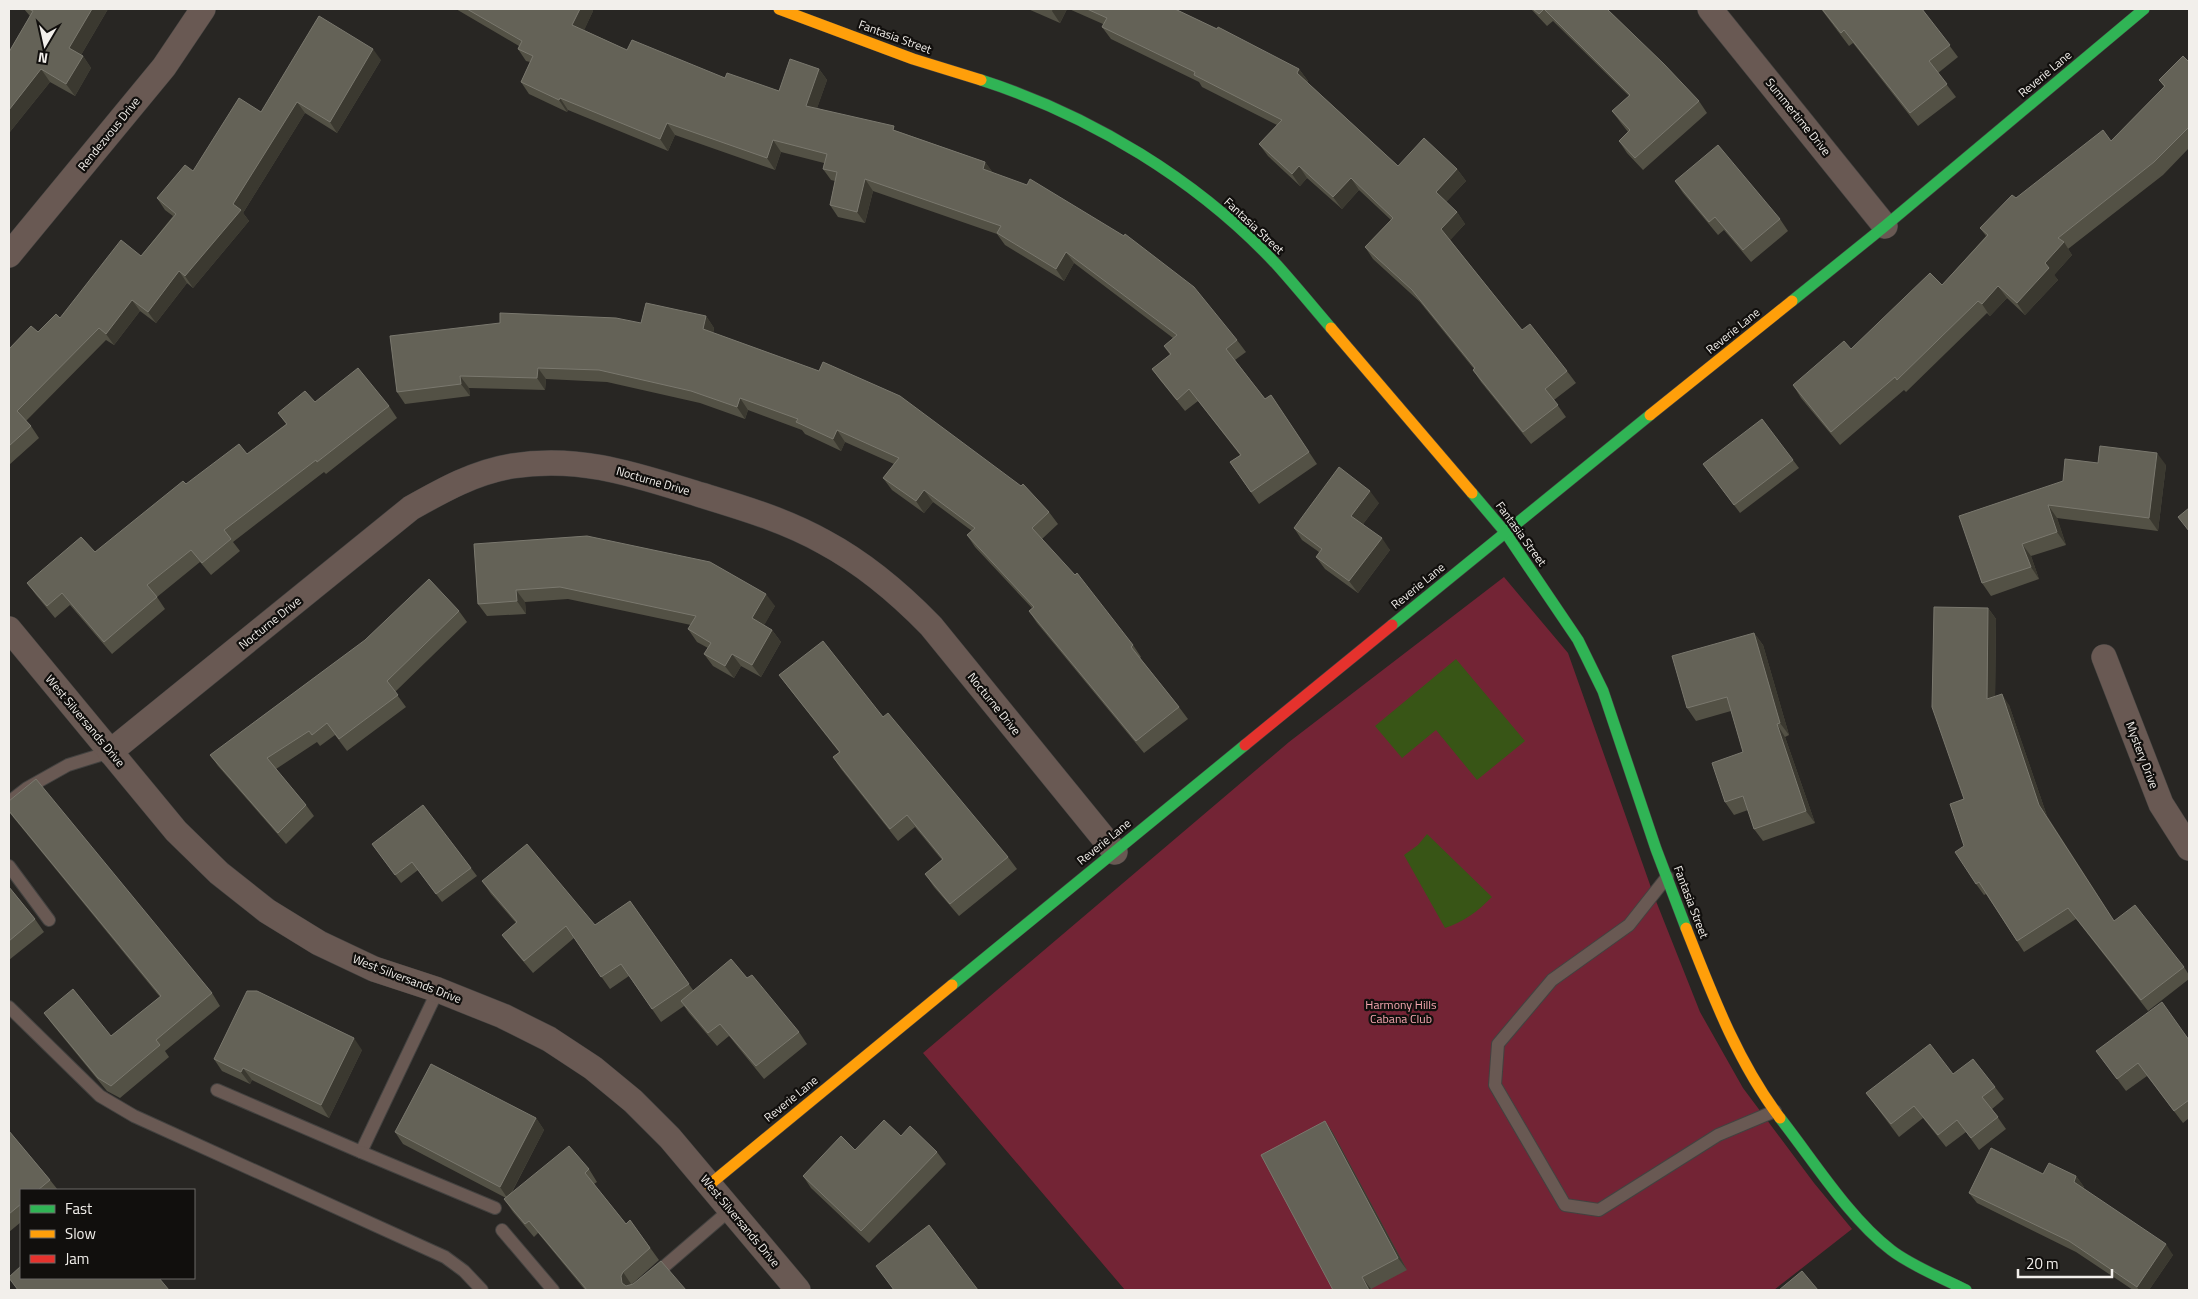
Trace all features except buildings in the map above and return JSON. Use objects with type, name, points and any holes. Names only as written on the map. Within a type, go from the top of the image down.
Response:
[{"type":"street","name":"Rendezvous Drive","points":[[9,255],[164,67],[203,9]]},
{"type":"street","name":"Fantasia Street","points":[[779,9],[913,58],[1014,91],[1086,122],[1154,163],[1218,210],[1276,264],[1506,532],[1578,640],[1603,691],[1667,877],[1737,1051],[1775,1111],[1848,1206],[1875,1237],[1894,1252],[1966,1290]]},
{"type":"street","name":"Summertime Drive","points":[[1710,9],[1885,226]]},
{"type":"street","name":"Reverie Lane","points":[[709,1184],[1506,532],[1885,226],[2144,9]]},
{"type":"street","name":"Nocturne Drive","points":[[110,752],[411,508],[459,482],[511,466],[566,462],[619,470],[764,514],[824,541],[863,566],[898,593],[931,626],[1114,852]]},
{"type":"street","name":"West Silversands Drive","points":[[9,629],[176,831],[219,873],[268,911],[319,942],[374,969],[438,990],[503,1016],[550,1039],[593,1068],[640,1107],[670,1138],[798,1290]]},
{"type":"street","name":"Mystery Drive","points":[[2104,657],[2161,804],[2189,848]]},
{"type":"lane","points":[[9,802],[26,788],[68,765],[110,752]]},
{"type":"lane","points":[[9,866],[49,920]]},
{"type":"lane","points":[[1667,877],[1630,925],[1552,980],[1498,1044],[1495,1085],[1565,1205],[1599,1210],[1718,1135],[1775,1111]]},
{"type":"lane","points":[[362,1152],[438,990]]},
{"type":"lane","points":[[9,1008],[100,1096],[134,1116],[445,1258],[464,1271],[482,1290]]},
{"type":"lane","points":[[217,1090],[495,1208]]},
{"type":"lane","points":[[636,1290],[731,1209]]},
{"type":"lane","points":[[502,1230],[553,1290]]},
{"type":"green space","name":"Harmony Hills Cabana Club","points":[[1504,577],[1568,653],[1654,896],[1700,1012],[1743,1088],[1814,1183],[1852,1229],[1774,1290],[1125,1290],[923,1053],[1289,742]]},
{"type":"shaded area","points":[[1456,659],[1525,741],[1477,780],[1436,730],[1402,758],[1375,726]]},
{"type":"shaded area","points":[[1427,834],[1492,897],[1458,923],[1445,928],[1404,855],[1418,845]]},
{"type":"traffic: fast","points":[[1792,301],[1885,226],[2144,9]]},
{"type":"traffic: fast","points":[[981,80],[1062,112],[1102,132],[1177,178],[1213,205],[1246,234],[1277,265],[1331,328]]},
{"type":"traffic: fast","points":[[1392,625],[1650,415]]},
{"type":"traffic: fast","points":[[1472,493],[1505,532],[1578,640],[1603,691],[1656,849],[1686,928]]},
{"type":"traffic: fast","points":[[952,985],[1245,745]]},
{"type":"traffic: fast","points":[[1780,1118],[1832,1188],[1876,1237],[1908,1261],[1966,1290]]},
{"type":"traffic: slow","points":[[779,9],[913,59],[981,80]]},
{"type":"traffic: slow","points":[[1650,415],[1792,301]]},
{"type":"traffic: slow","points":[[1331,328],[1472,493]]},
{"type":"traffic: slow","points":[[1686,928],[1738,1050],[1751,1074],[1780,1118]]},
{"type":"traffic: slow","points":[[709,1185],[952,985]]},
{"type":"traffic: jam","points":[[1245,745],[1392,625]]}]
